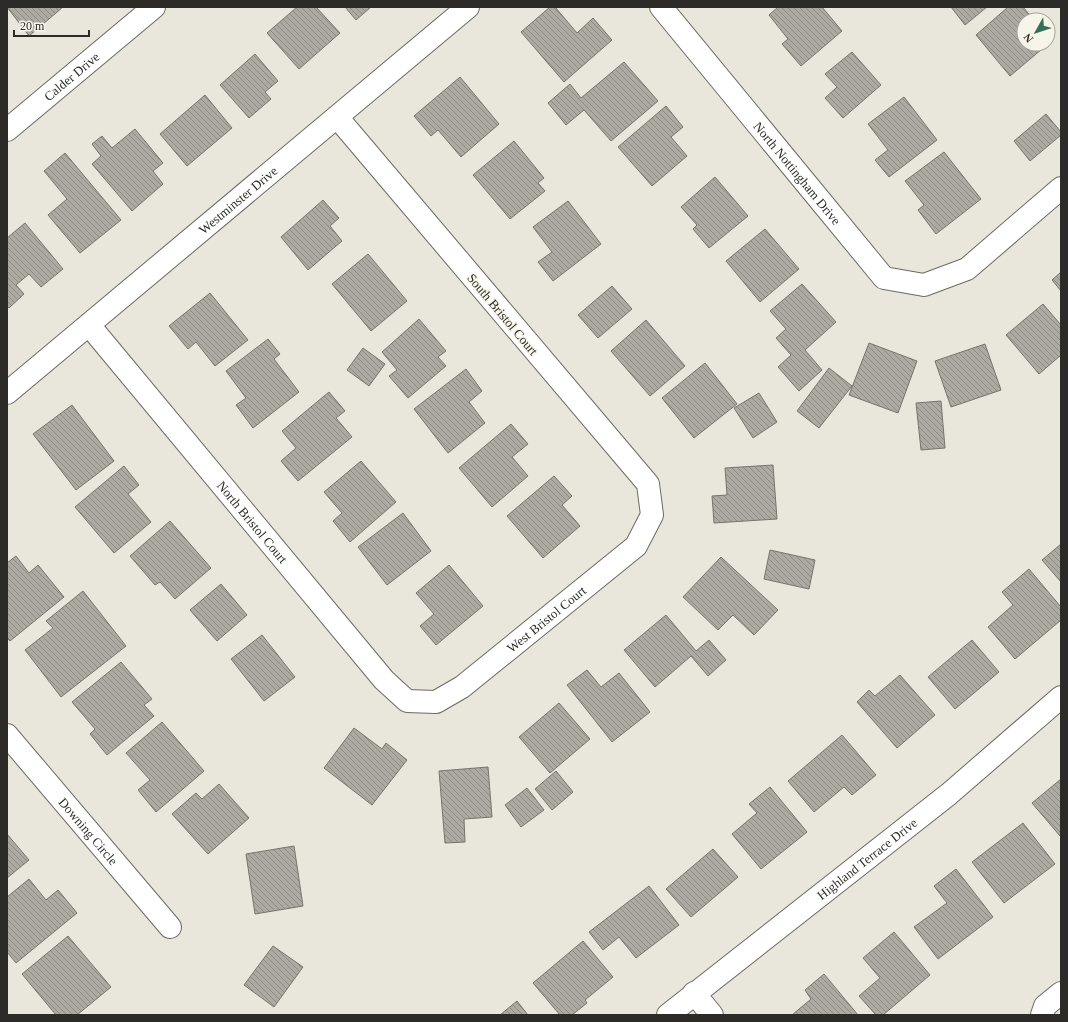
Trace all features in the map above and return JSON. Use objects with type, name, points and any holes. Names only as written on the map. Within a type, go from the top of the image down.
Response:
[{"type":"street","name":"Calder Drive","points":[[7,130],[154,7]]},
{"type":"street","name":"Westminster Drive","points":[[7,393],[468,7]]},
{"type":"street","name":"North Nottingham Drive","points":[[661,7],[884,278],[924,285],[967,269],[1061,188]]},
{"type":"street","name":"South Bristol Court","points":[[337,117],[648,484],[652,515],[651,518]]},
{"type":"street","name":"North Bristol Court","points":[[89,325],[384,680],[407,701],[426,702]]},
{"type":"street","name":"West Bristol Court","points":[[426,702],[436,702],[462,687],[636,546],[651,518]]},
{"type":"street","name":"Highland Terrace Drive","points":[[668,1015],[694,993],[949,794],[1061,698]]},
{"type":"street","name":"Downing Circle","points":[[7,735],[170,927]]},
{"type":"street","points":[[694,993],[712,1015]]},
{"type":"street","points":[[1042,1015],[1045,1006],[1061,993]]},
{"type":"building","points":[[7,7],[63,7],[29,36]]},
{"type":"building","points":[[297,7],[316,7],[340,33],[299,69],[267,33]]},
{"type":"building","points":[[345,7],[371,7],[356,20]]},
{"type":"building","points":[[550,7],[555,7],[577,33],[593,18],[612,40],[564,82],[521,32]]},
{"type":"building","points":[[778,7],[822,7],[842,31],[801,66],[782,44],[788,39],[769,15]]},
{"type":"building","points":[[951,7],[987,7],[965,25]]},
{"type":"building","points":[[1008,7],[1023,7],[1027,12],[1016,12],[1016,52],[1038,52],[1010,76],[976,35]]},
{"type":"building","points":[[852,52],[881,85],[843,118],[825,98],[837,87],[825,74]]},
{"type":"building","points":[[255,54],[278,81],[265,92],[271,99],[249,118],[220,85]]},
{"type":"building","points":[[624,62],[658,101],[611,141],[584,110],[566,125],[548,103],[570,84],[581,98]]},
{"type":"building","points":[[460,77],[499,124],[461,157],[438,130],[431,136],[414,116]]},
{"type":"building","points":[[205,95],[232,128],[187,166],[160,134]]},
{"type":"building","points":[[904,97],[937,140],[889,177],[875,160],[888,150],[868,124]]},
{"type":"building","points":[[666,106],[683,127],[671,137],[687,156],[652,186],[618,147]]},
{"type":"building","points":[[1046,114],[1061,132],[1061,135],[1030,161],[1014,141]]},
{"type":"building","points":[[135,129],[163,163],[153,171],[163,184],[132,211],[92,164],[101,156],[92,144],[102,136],[112,148]]},
{"type":"building","points":[[514,141],[544,178],[538,183],[545,191],[510,219],[473,175]]},
{"type":"building","points":[[944,152],[981,199],[936,234],[918,210],[924,205],[905,181]]},
{"type":"building","points":[[65,153],[121,220],[80,253],[48,215],[67,199],[44,171]]},
{"type":"building","points":[[715,177],[748,216],[709,248],[693,229],[697,225],[681,207]]},
{"type":"building","points":[[323,200],[339,218],[330,226],[342,241],[308,270],[281,237]]},
{"type":"building","points":[[568,201],[601,244],[553,281],[538,262],[552,252],[533,227]]},
{"type":"building","points":[[25,223],[63,269],[41,287],[29,274],[16,285],[24,294],[9,308],[7,306],[7,238]]},
{"type":"building","points":[[765,229],[799,269],[760,302],[726,261]]},
{"type":"building","points":[[368,254],[407,301],[371,331],[332,284]]},
{"type":"building","points":[[1061,272],[1061,291],[1052,280]]},
{"type":"building","points":[[802,284],[836,322],[805,350],[822,370],[799,391],[778,367],[791,355],[776,338],[786,329],[770,311]]},
{"type":"building","points":[[612,286],[632,309],[598,338],[578,315]]},
{"type":"building","points":[[210,293],[248,340],[215,366],[196,342],[188,349],[169,326]]},
{"type":"building","points":[[1043,304],[1061,325],[1061,355],[1039,374],[1006,335]]},
{"type":"building","points":[[419,319],[446,351],[438,357],[446,366],[408,398],[389,376],[397,370],[382,352]]},
{"type":"building","points":[[646,320],[685,366],[650,396],[611,351]]},
{"type":"building","points":[[268,339],[280,354],[274,359],[299,392],[253,428],[236,405],[246,398],[226,371]]},
{"type":"building","points":[[869,343],[917,361],[898,413],[849,395]]},
{"type":"building","points":[[985,344],[1001,390],[951,407],[935,361]]},
{"type":"building","points":[[363,348],[385,364],[369,386],[347,370]]},
{"type":"building","points":[[705,363],[737,404],[694,438],[662,398]]},
{"type":"building","points":[[829,368],[852,386],[819,428],[797,411]]},
{"type":"building","points":[[466,369],[482,391],[469,402],[485,423],[448,453],[414,409]]},
{"type":"building","points":[[329,392],[345,411],[336,418],[352,437],[298,481],[281,461],[296,448],[282,431]]},
{"type":"building","points":[[759,393],[777,422],[753,438],[734,408]]},
{"type":"building","points":[[941,401],[945,448],[921,450],[916,403]]},
{"type":"building","points":[[72,405],[114,461],[76,490],[33,434]]},
{"type":"building","points":[[511,424],[528,444],[512,457],[528,476],[492,507],[459,468]]},
{"type":"building","points":[[361,461],[396,502],[350,542],[333,521],[342,513],[324,492]]},
{"type":"building","points":[[773,465],[777,519],[714,523],[712,496],[727,495],[725,468]]},
{"type":"building","points":[[124,466],[139,485],[128,494],[151,522],[114,553],[75,507]]},
{"type":"building","points":[[554,476],[572,496],[562,505],[580,526],[543,558],[507,516]]},
{"type":"building","points":[[403,513],[431,551],[387,585],[358,547]]},
{"type":"building","points":[[170,521],[211,568],[175,599],[160,582],[155,585],[130,556]]},
{"type":"building","points":[[1061,544],[1061,582],[1042,560]]},
{"type":"building","points":[[770,550],[815,560],[809,589],[764,579]]},
{"type":"building","points":[[16,556],[29,573],[38,565],[64,597],[10,641],[7,638],[7,563]]},
{"type":"building","points":[[721,557],[778,610],[754,635],[733,615],[718,630],[683,597]]},
{"type":"building","points":[[449,565],[483,606],[436,645],[420,626],[434,614],[416,593]]},
{"type":"building","points":[[1029,569],[1061,607],[1061,620],[1015,659],[988,627],[1013,605],[1002,592]]},
{"type":"building","points":[[221,584],[247,615],[217,641],[190,610]]},
{"type":"building","points":[[83,591],[126,646],[61,697],[25,650],[53,628],[46,621]]},
{"type":"building","points":[[666,615],[696,651],[709,640],[726,660],[708,676],[691,656],[655,687],[624,650]]},
{"type":"building","points":[[262,635],[295,677],[264,701],[231,659]]},
{"type":"building","points":[[972,640],[999,672],[955,709],[928,677]]},
{"type":"building","points":[[121,662],[152,699],[144,705],[154,716],[107,755],[90,734],[95,729],[72,702]]},
{"type":"building","points":[[587,670],[601,687],[619,673],[650,712],[612,742],[567,685]]},
{"type":"building","points":[[900,675],[935,715],[897,748],[857,702],[869,690],[875,696]]},
{"type":"building","points":[[559,703],[590,739],[550,773],[519,737]]},
{"type":"building","points":[[162,722],[204,771],[156,812],[138,790],[150,780],[126,753]]},
{"type":"building","points":[[354,728],[382,749],[386,743],[407,760],[372,805],[324,768]]},
{"type":"building","points":[[842,735],[876,775],[852,795],[844,787],[814,812],[788,781]]},
{"type":"building","points":[[488,767],[492,817],[464,819],[465,842],[445,843],[439,771]]},
{"type":"building","points":[[556,771],[573,792],[552,810],[535,789]]},
{"type":"building","points":[[1061,779],[1061,835],[1060,836],[1032,803]]},
{"type":"building","points":[[219,784],[249,818],[208,854],[172,814],[196,793],[202,799]]},
{"type":"building","points":[[770,787],[807,832],[761,869],[732,834],[757,813],[749,804]]},
{"type":"building","points":[[527,788],[544,810],[521,827],[505,805]]},
{"type":"building","points":[[1023,823],[1055,864],[1004,903],[972,862]]},
{"type":"building","points":[[7,834],[29,860],[7,878]]},
{"type":"building","points":[[294,846],[303,906],[255,914],[246,854]]},
{"type":"building","points":[[713,849],[738,877],[691,917],[666,889]]},
{"type":"building","points":[[956,869],[993,917],[938,959],[914,927],[947,903],[934,886]]},
{"type":"building","points":[[29,879],[46,900],[58,890],[77,913],[16,963],[7,952],[7,897]]},
{"type":"building","points":[[649,886],[679,925],[636,958],[619,937],[603,950],[589,932]]},
{"type":"building","points":[[894,932],[930,975],[883,1015],[876,1015],[859,996],[880,978],[863,958]]},
{"type":"building","points":[[68,936],[111,987],[77,1015],[56,1015],[22,974]]},
{"type":"building","points":[[583,941],[613,977],[585,1000],[587,1003],[572,1015],[560,1015],[533,983]]},
{"type":"building","points":[[273,946],[303,967],[274,1007],[244,985]]},
{"type":"building","points":[[824,974],[858,1015],[792,1015],[811,999],[805,990]]},
{"type":"building","points":[[517,1001],[528,1015],[500,1015]]}]
